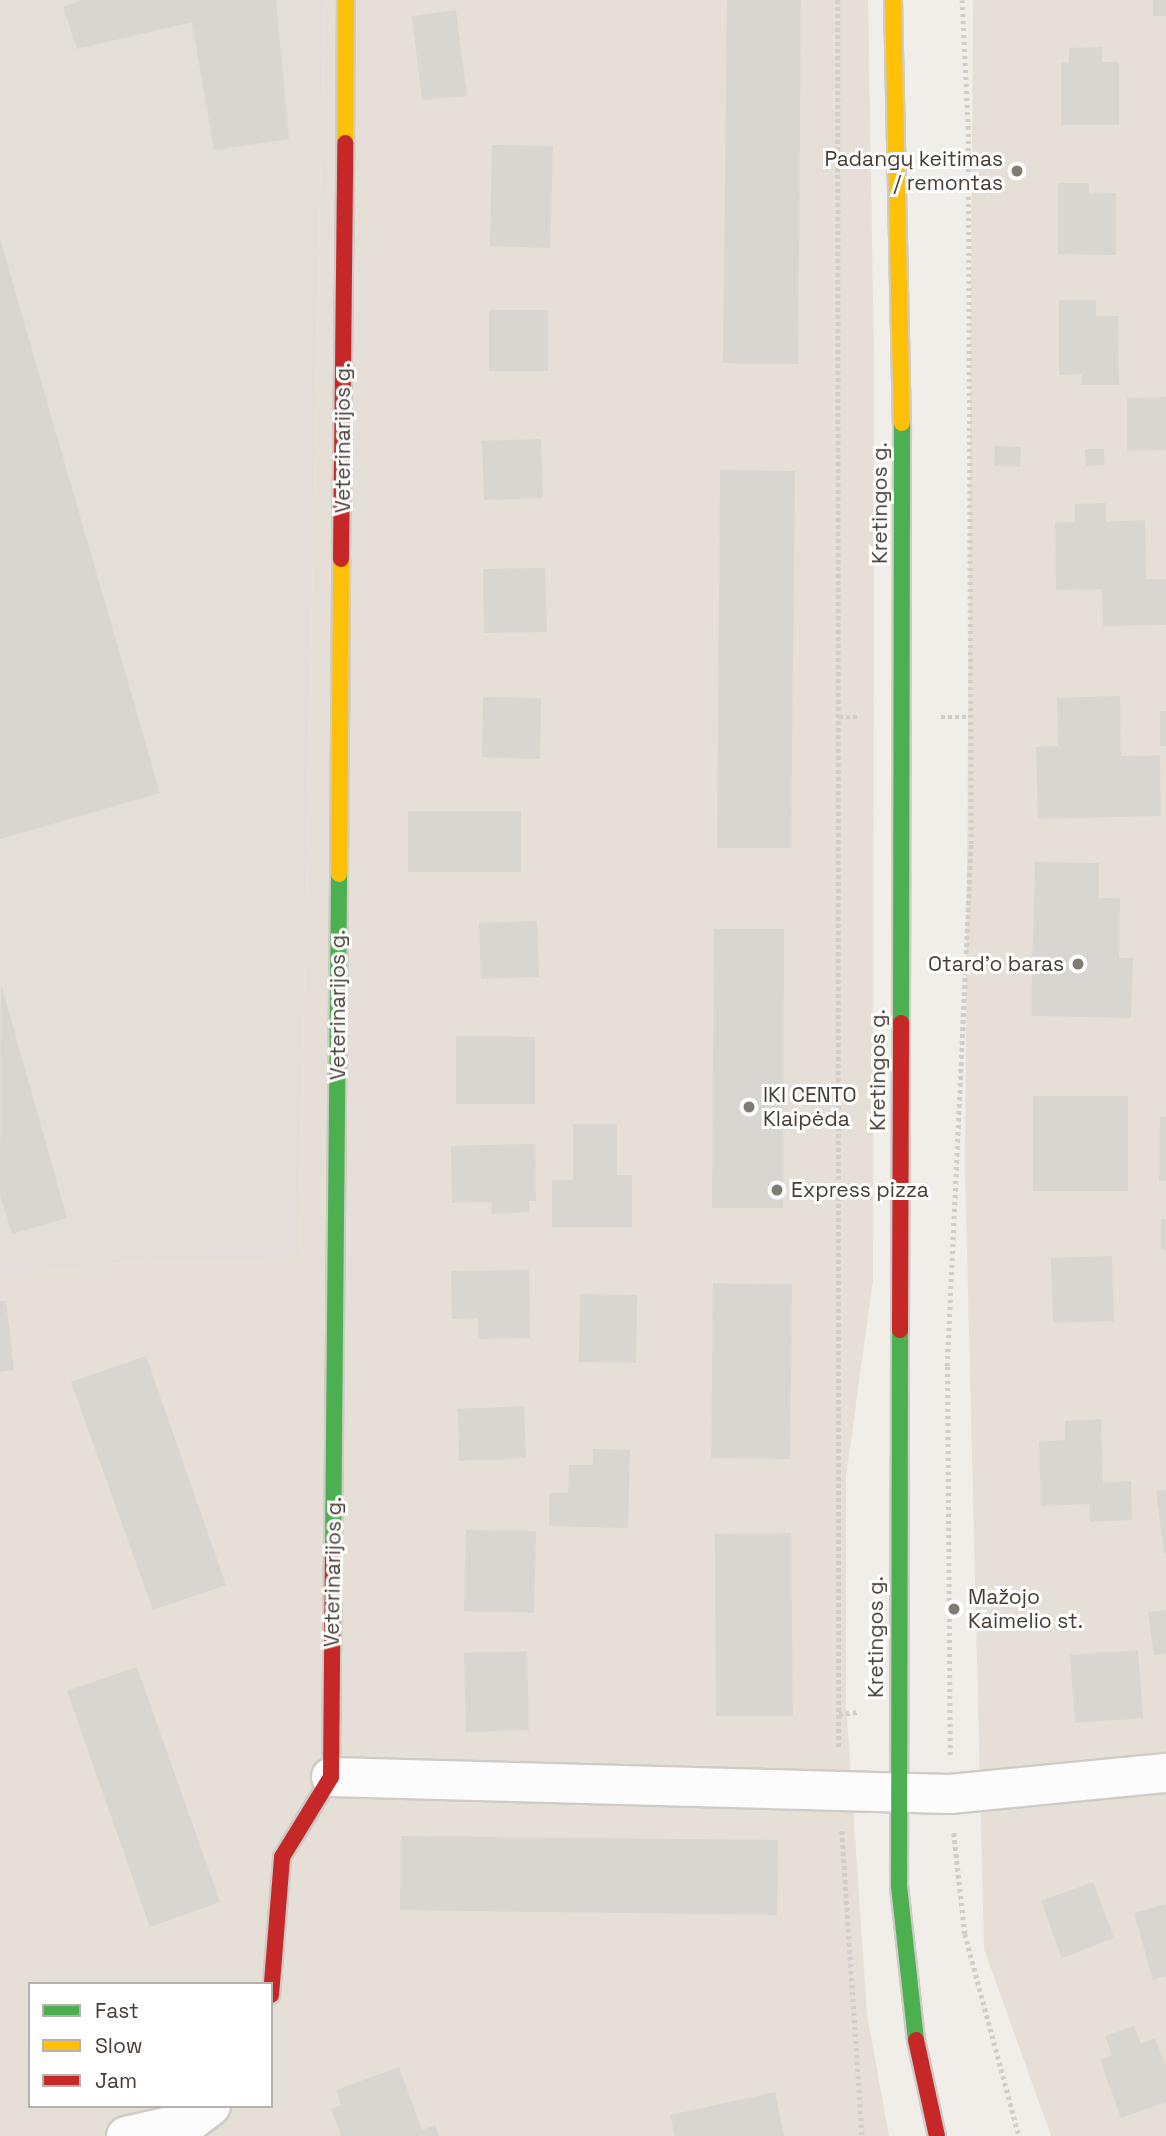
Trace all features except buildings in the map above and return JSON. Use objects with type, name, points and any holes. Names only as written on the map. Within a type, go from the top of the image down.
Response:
[{"type":"street","name":"Veterinarijos g.","points":[[331,1777],[346,0]]},
{"type":"street","name":"Kretingos g.","points":[[892,0],[902,432],[899,1886],[915,2038],[937,2136]]},
{"type":"street","points":[[272,1982],[282,1857],[331,1777],[950,1794],[1166,1773]]},
{"type":"street","points":[[126,2136],[191,2121],[208,2108]]},
{"type":"path","points":[[838,0],[840,1790],[862,2136]]},
{"type":"path","points":[[962,0],[968,144],[971,844],[947,1366],[950,1794],[965,1934],[1019,2136]]},
{"type":"shaded area","points":[[0,0],[324,0],[299,1257],[120,1263],[0,1276]]},
{"type":"shaded area","points":[[324,0],[868,0],[874,360],[873,1280],[846,1477],[846,1703],[867,2014],[889,2136],[0,2136],[0,1276],[120,1263],[299,1256]]},
{"type":"shaded area","points":[[973,0],[1166,0],[1166,2136],[1051,2136],[984,1949],[965,1167]]},
{"type":"traffic: fast","points":[[901,1023],[902,423]]},
{"type":"traffic: fast","points":[[333,1554],[339,874]]},
{"type":"traffic: fast","points":[[900,1330],[899,1886],[916,2040]]},
{"type":"traffic: slow","points":[[345,143],[346,0]]},
{"type":"traffic: slow","points":[[893,0],[902,423]]},
{"type":"traffic: slow","points":[[339,874],[341,559]]},
{"type":"traffic: jam","points":[[341,559],[345,143]]},
{"type":"traffic: jam","points":[[900,1330],[901,1023]]},
{"type":"traffic: jam","points":[[272,1982],[282,1857],[331,1777],[333,1554]]},
{"type":"traffic: jam","points":[[916,2040],[937,2136]]},
{"type":"place","name":"Padangų keitimas / remontas","points":[[1017,171]]},
{"type":"place","name":"Otard'o baras","points":[[1078,964]]},
{"type":"place","name":"IKI CENTO Klaipėda","points":[[749,1107]]},
{"type":"place","name":"Express pizza","points":[[777,1190]]},
{"type":"place","name":"Mažojo Kaimelio st.","points":[[954,1609]]}]
